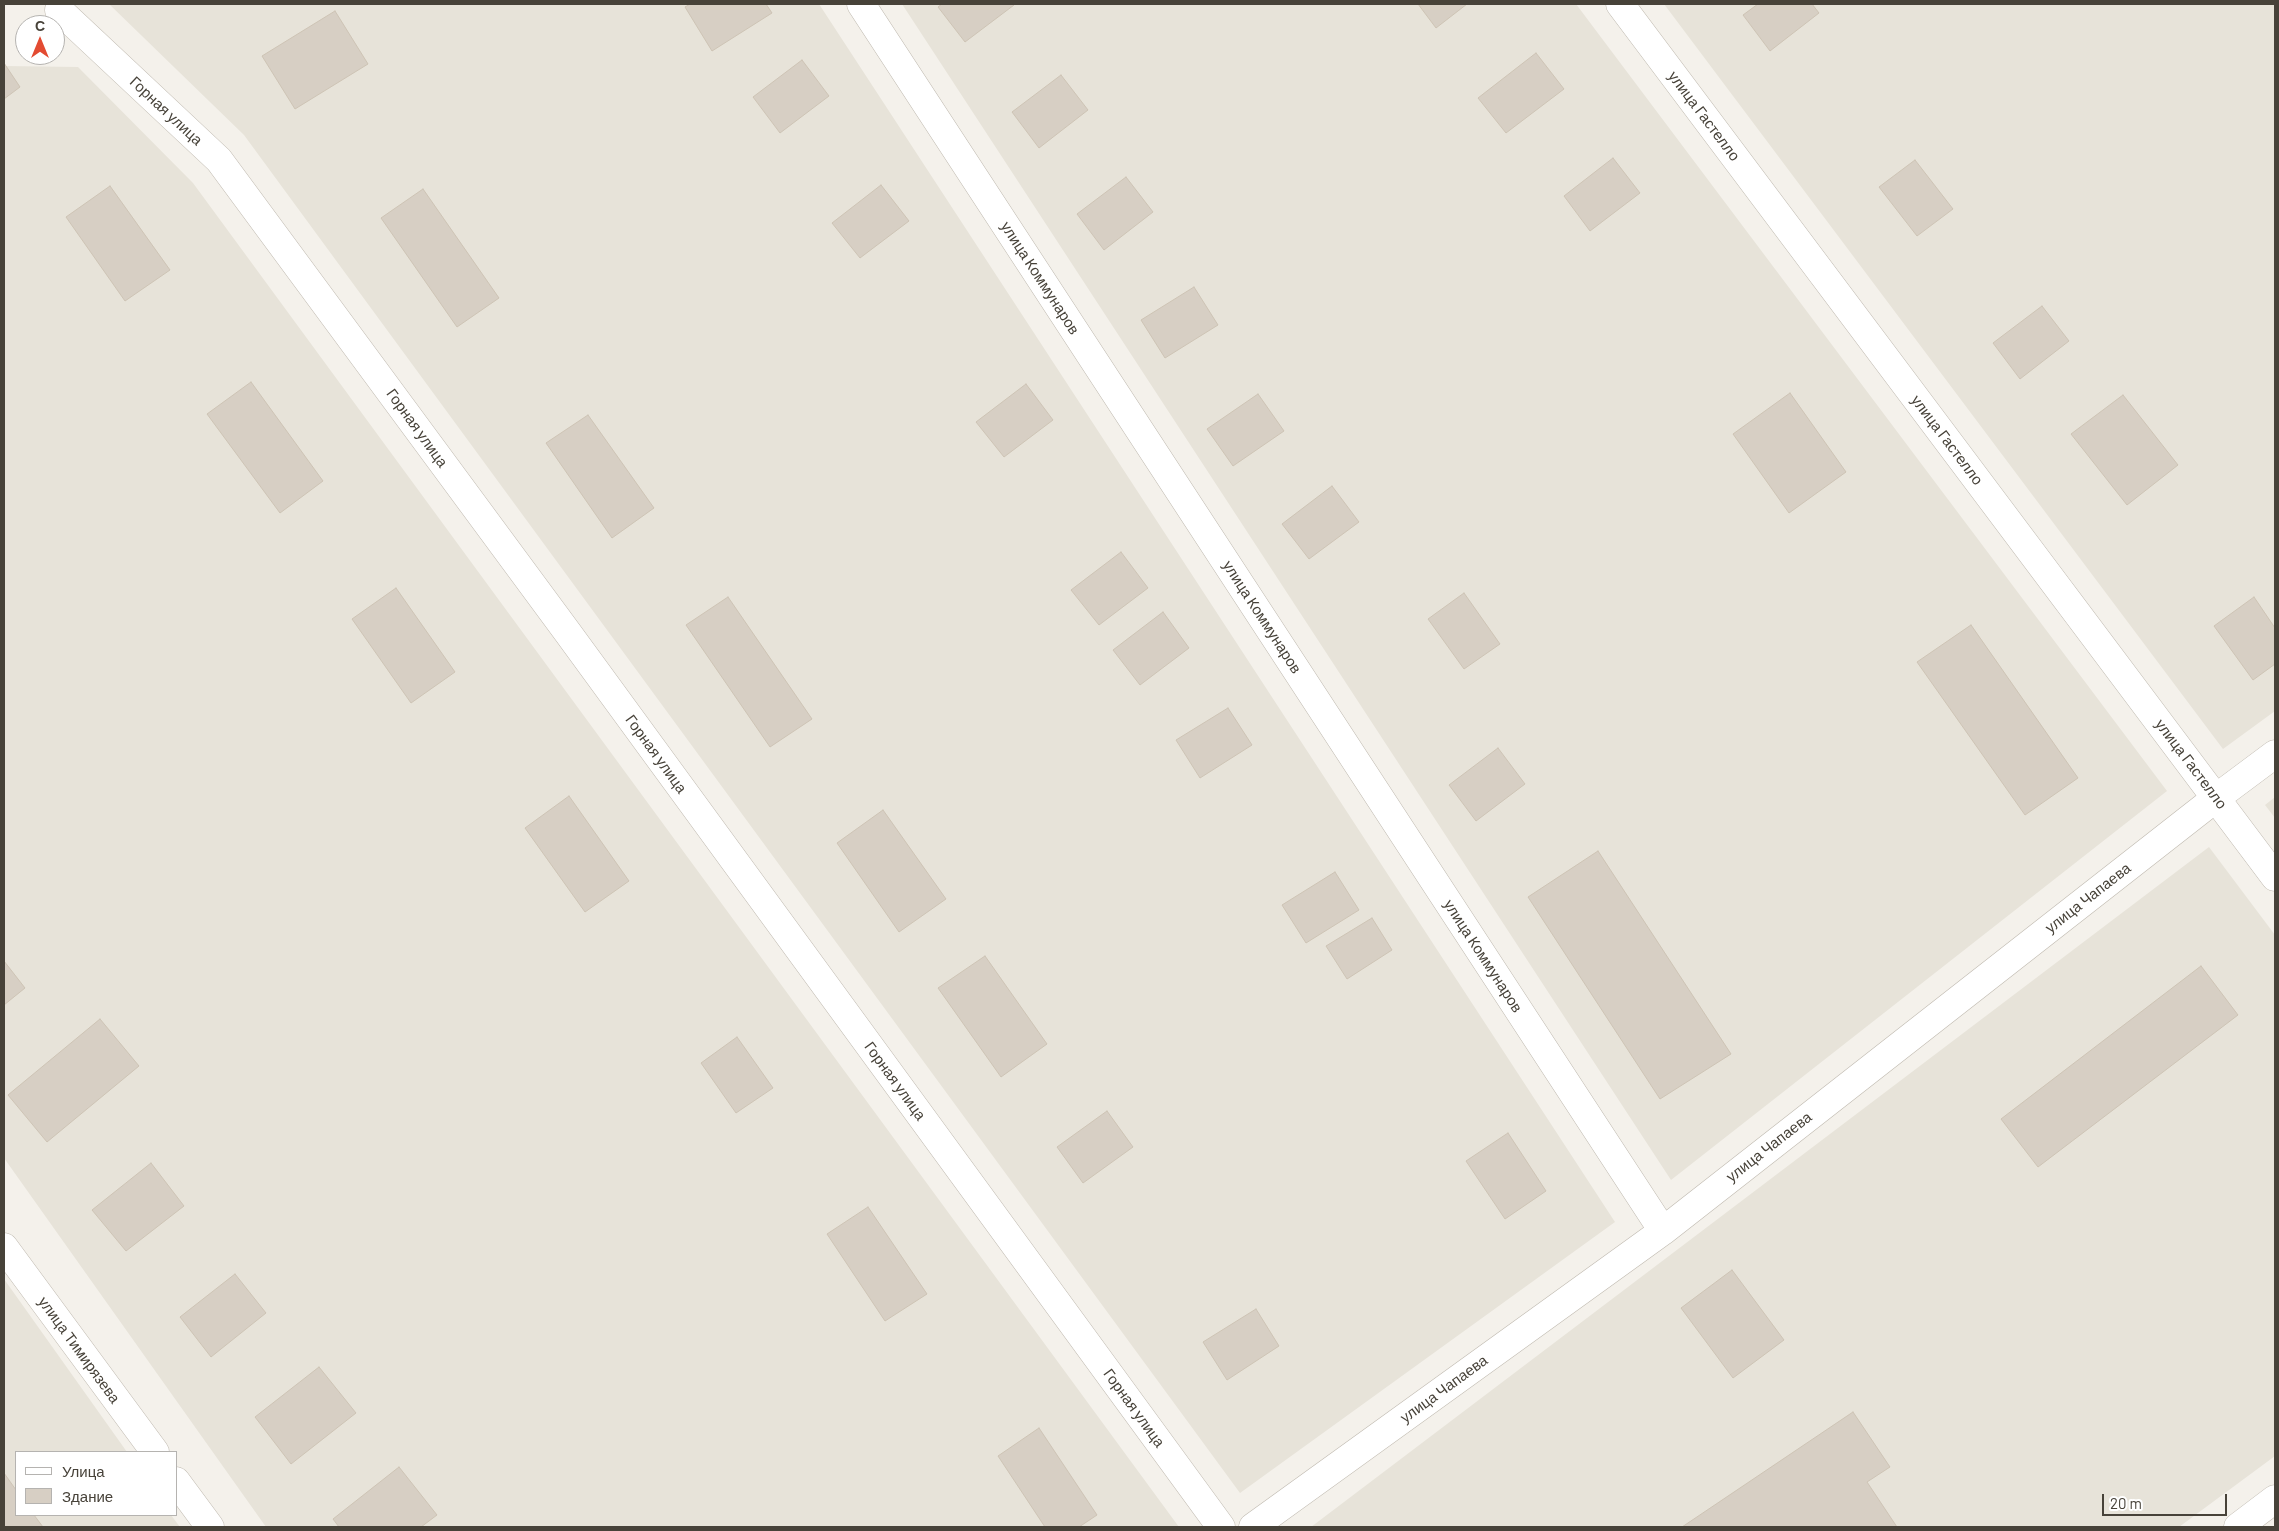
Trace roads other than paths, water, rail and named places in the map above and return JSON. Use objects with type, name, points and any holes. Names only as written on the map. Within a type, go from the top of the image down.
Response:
[{"type":"street","name":"улица Коммунаров","points":[[861,4],[1663,1230]]},
{"type":"street","name":"улица Гастелло","points":[[1620,4],[2275,876]]},
{"type":"street","name":"Горная улица","points":[[58,10],[219,160],[568,633],[1221,1527]]},
{"type":"street","name":"улица Чапаева","points":[[1253,1527],[1663,1230],[2275,754]]},
{"type":"street","name":"улица Тимирязева","points":[[4,1247],[154,1451]]},
{"type":"street","points":[[178,1484],[210,1527]]},
{"type":"street","points":[[2238,1527],[2275,1499]]}]
